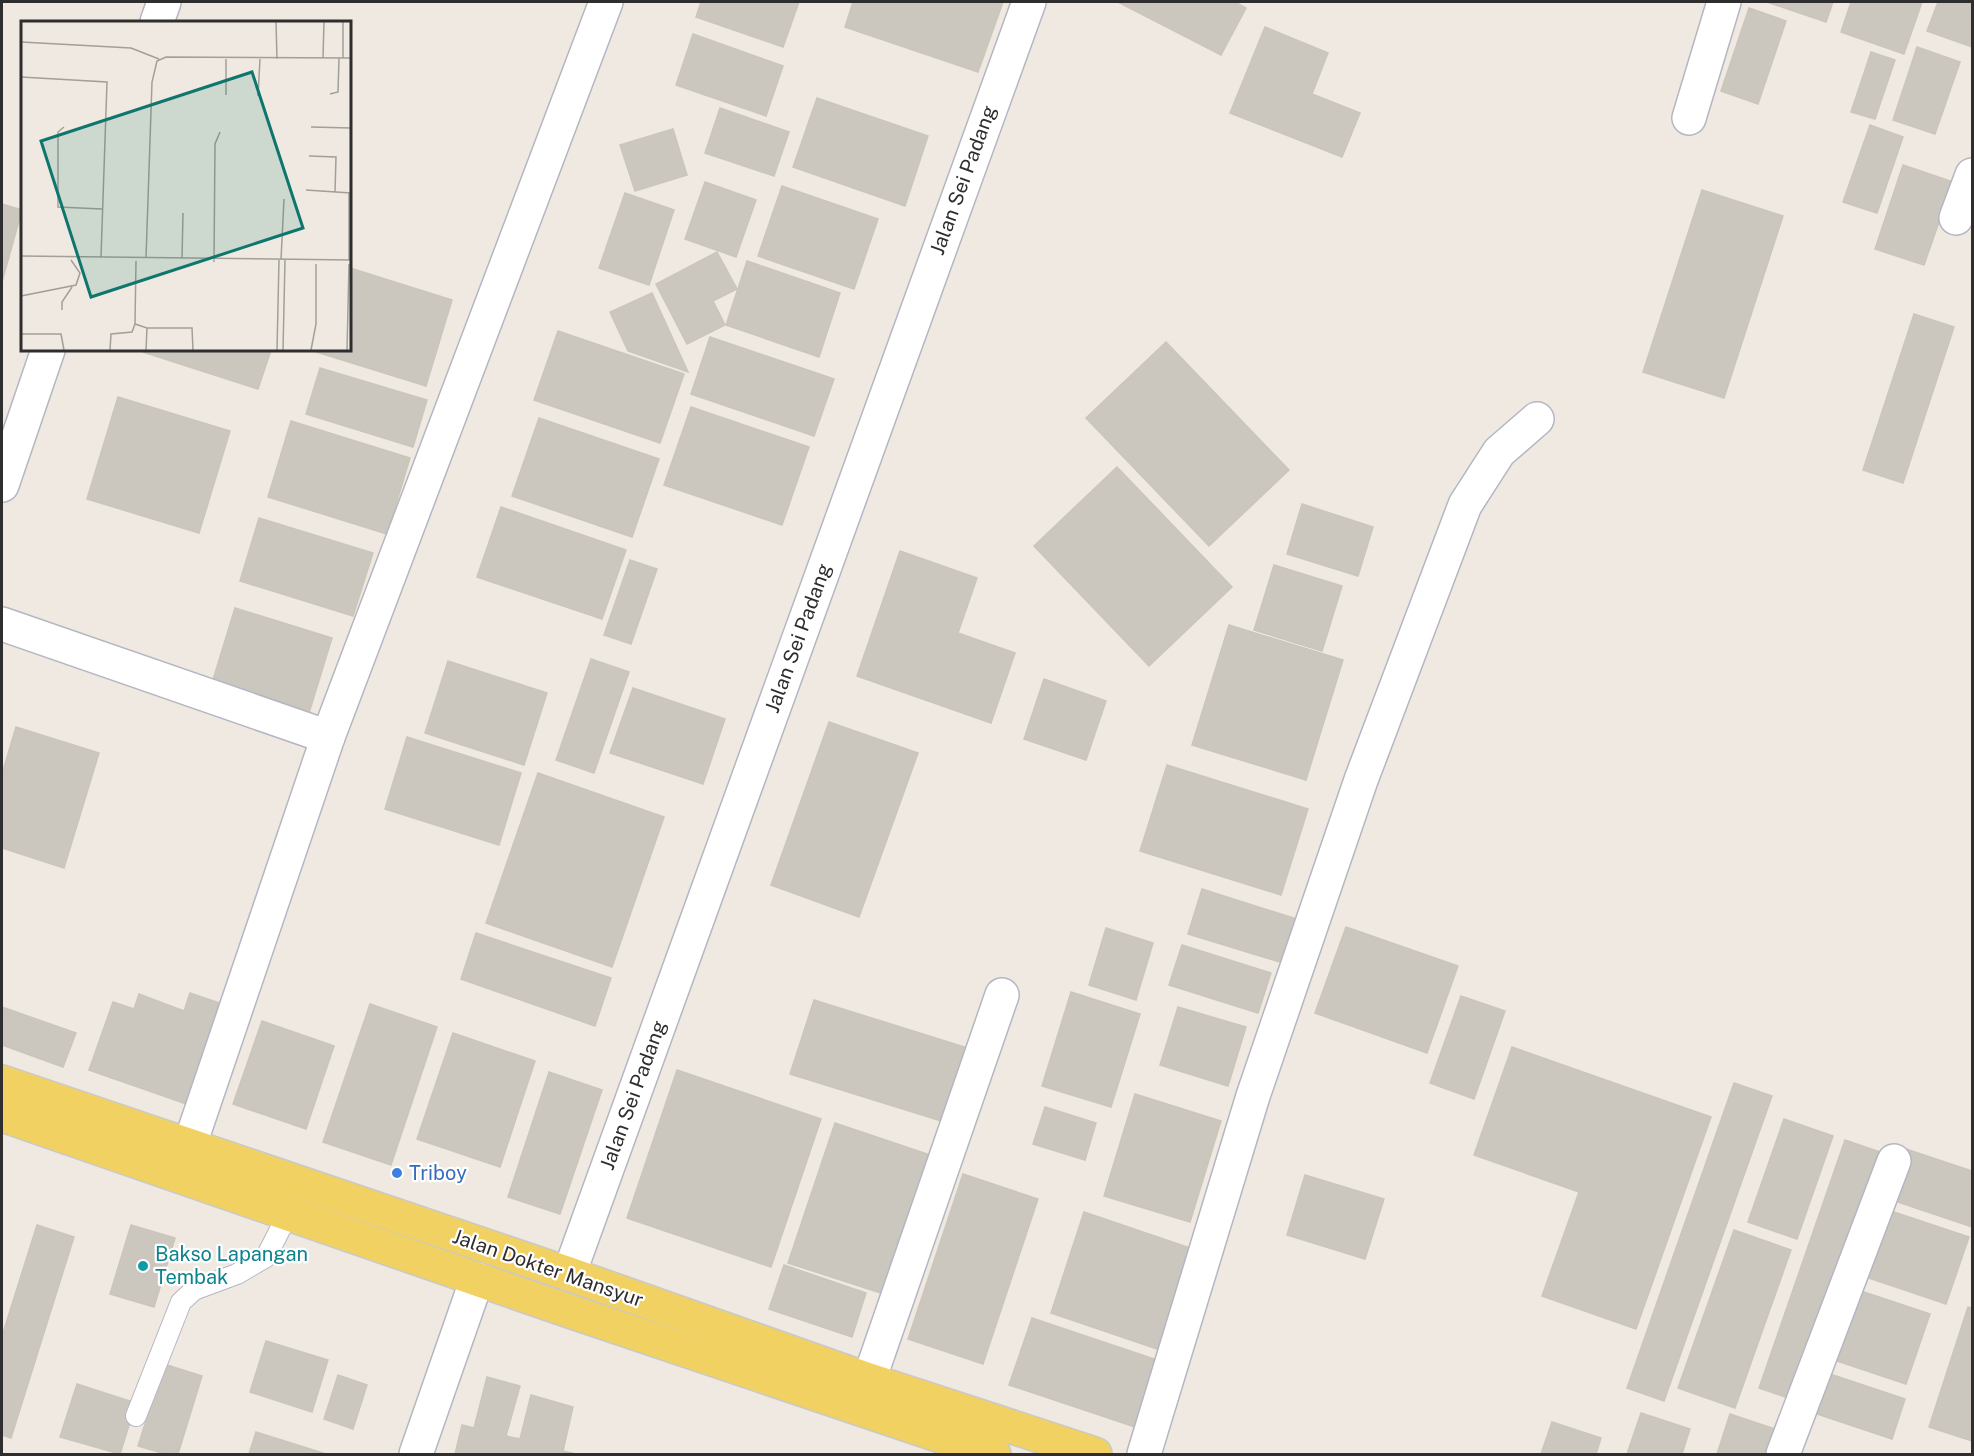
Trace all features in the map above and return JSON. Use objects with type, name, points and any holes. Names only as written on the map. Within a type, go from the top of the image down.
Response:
[{"type":"main road","name":"Jalan Dokter Mansyur","points":[[2,1082],[568,1274],[869,1380],[1095,1455]]},
{"type":"main road","name":"Jalan Dokter Mansyur","points":[[2,1115],[994,1455]]},
{"type":"street","points":[[157,21],[164,2]]},
{"type":"street","points":[[189,1147],[328,737],[606,2]]},
{"type":"street","name":"Jalan Sei Padang","points":[[568,1274],[1029,2]]},
{"type":"street","points":[[1689,118],[1724,2]]},
{"type":"street","points":[[1956,218],[1972,175]]},
{"type":"street","points":[[2,485],[11,432],[48,351]]},
{"type":"street","points":[[1144,1455],[1253,1096],[1361,780],[1465,506],[1499,452],[1538,419]]},
{"type":"street","points":[[2,624],[328,737]]},
{"type":"street","points":[[869,1380],[1002,995]]},
{"type":"street","points":[[1783,1455],[1894,1161]]},
{"type":"street","points":[[416,1455],[477,1279]]},
{"type":"lane","points":[[136,1416],[181,1302],[194,1290],[237,1274],[266,1257],[288,1214]]},
{"type":"building","points":[[701,2],[799,2],[783,47],[696,17]]},
{"type":"building","points":[[853,2],[1003,2],[978,72],[845,27]]},
{"type":"building","points":[[1118,2],[1235,2],[1246,8],[1221,55]]},
{"type":"building","points":[[1767,2],[1833,2],[1826,22]]},
{"type":"building","points":[[1851,2],[1922,2],[1904,54],[1841,32]]},
{"type":"building","points":[[1938,2],[1972,2],[1972,47],[1927,31]]},
{"type":"building","points":[[1749,8],[1786,21],[1758,104],[1721,91]]},
{"type":"building","points":[[1265,27],[1328,53],[1312,94],[1360,113],[1342,157],[1230,113]]},
{"type":"building","points":[[693,34],[783,66],[766,116],[676,85]]},
{"type":"building","points":[[1917,47],[1960,62],[1935,134],[1893,120]]},
{"type":"building","points":[[1871,52],[1895,60],[1875,119],[1851,112]]},
{"type":"building","points":[[817,98],[928,136],[905,206],[793,167]]},
{"type":"building","points":[[720,108],[789,132],[774,176],[705,153]]},
{"type":"building","points":[[1870,125],[1903,137],[1877,213],[1843,202]]},
{"type":"building","points":[[673,129],[687,175],[635,191],[620,145]]},
{"type":"building","points":[[1903,165],[1953,182],[1924,265],[1875,249]]},
{"type":"building","points":[[705,182],[756,200],[736,257],[685,239]]},
{"type":"building","points":[[782,186],[878,219],[854,289],[758,256]]},
{"type":"building","points":[[1702,190],[1783,216],[1724,398],[1643,372]]},
{"type":"building","points":[[625,193],[674,210],[649,285],[599,268]]},
{"type":"building","points":[[2,204],[21,210],[21,214],[2,282]]},
{"type":"building","points":[[717,252],[737,289],[713,301],[725,325],[687,344],[656,284]]},
{"type":"building","points":[[747,261],[840,293],[819,357],[726,325]]},
{"type":"building","points":[[351,268],[452,300],[426,386],[313,351],[351,351]]},
{"type":"building","points":[[652,293],[688,372],[628,351],[610,312]]},
{"type":"building","points":[[1914,314],[1954,327],[1903,483],[1863,470]]},
{"type":"building","points":[[558,331],[684,374],[660,443],[534,400]]},
{"type":"building","points":[[710,337],[834,379],[814,436],[691,394]]},
{"type":"building","points":[[1166,342],[1289,470],[1209,546],[1086,418]]},
{"type":"building","points":[[144,351],[271,351],[258,389]]},
{"type":"building","points":[[320,368],[427,400],[413,447],[306,414]]},
{"type":"building","points":[[118,397],[230,431],[199,533],[87,499]]},
{"type":"building","points":[[691,407],[809,447],[782,525],[664,485]]},
{"type":"building","points":[[539,418],[659,459],[632,537],[512,496]]},
{"type":"building","points":[[291,421],[410,458],[387,534],[268,497]]},
{"type":"building","points":[[1117,467],[1232,587],[1149,666],[1034,546]]},
{"type":"building","points":[[1302,504],[1373,527],[1358,576],[1287,554]]},
{"type":"building","points":[[501,507],[626,550],[602,619],[477,577]]},
{"type":"building","points":[[259,518],[373,553],[353,616],[240,581]]},
{"type":"building","points":[[900,551],[977,578],[958,633],[1015,653],[991,723],[857,676]]},
{"type":"building","points":[[630,560],[657,569],[631,644],[604,635]]},
{"type":"building","points":[[1274,565],[1342,586],[1322,651],[1254,630]]},
{"type":"building","points":[[235,608],[332,638],[309,713],[212,683]]},
{"type":"building","points":[[1229,625],[1343,660],[1306,780],[1192,745]]},
{"type":"building","points":[[591,659],[629,672],[594,773],[556,760]]},
{"type":"building","points":[[448,661],[547,693],[524,765],[425,733]]},
{"type":"building","points":[[1044,679],[1106,701],[1086,760],[1024,739]]},
{"type":"building","points":[[633,688],[725,719],[703,784],[610,753]]},
{"type":"building","points":[[829,722],[918,753],[859,917],[771,885]]},
{"type":"building","points":[[16,727],[99,753],[64,868],[2,848],[2,774]]},
{"type":"building","points":[[407,737],[521,773],[499,845],[385,809]]},
{"type":"building","points":[[1167,765],[1308,809],[1281,895],[1140,851]]},
{"type":"building","points":[[538,773],[664,817],[612,967],[486,923]]},
{"type":"building","points":[[1202,889],[1306,922],[1293,966],[1188,934]]},
{"type":"building","points":[[1346,927],[1458,966],[1427,1053],[1315,1013]]},
{"type":"building","points":[[1106,928],[1153,943],[1136,1000],[1089,985]]},
{"type":"building","points":[[476,933],[611,978],[595,1026],[461,979]]},
{"type":"building","points":[[1182,945],[1271,973],[1258,1013],[1169,985]]},
{"type":"building","points":[[1071,992],[1140,1014],[1111,1107],[1042,1086]]},
{"type":"building","points":[[190,993],[231,1007],[195,1107],[89,1070],[113,1002],[134,1009],[139,994],[184,1011]]},
{"type":"building","points":[[1461,996],[1505,1011],[1474,1099],[1430,1083]]},
{"type":"building","points":[[814,1000],[974,1050],[951,1124],[790,1074]]},
{"type":"building","points":[[370,1004],[437,1027],[391,1165],[323,1142]]},
{"type":"building","points":[[2,1007],[76,1033],[63,1067],[2,1045]]},
{"type":"building","points":[[1178,1007],[1246,1027],[1228,1086],[1160,1065]]},
{"type":"building","points":[[262,1021],[334,1046],[306,1129],[233,1104]]},
{"type":"building","points":[[453,1033],[535,1061],[500,1167],[417,1139]]},
{"type":"building","points":[[1512,1047],[1711,1117],[1636,1329],[1542,1296],[1579,1192],[1474,1155]]},
{"type":"building","points":[[677,1070],[821,1119],[771,1267],[627,1218]]},
{"type":"building","points":[[549,1072],[602,1090],[560,1214],[508,1197]]},
{"type":"building","points":[[1734,1083],[1772,1096],[1664,1401],[1627,1388]]},
{"type":"building","points":[[1135,1094],[1221,1121],[1190,1222],[1104,1196]]},
{"type":"building","points":[[1045,1107],[1096,1123],[1085,1160],[1033,1144]]},
{"type":"building","points":[[1784,1119],[1833,1136],[1797,1239],[1748,1222]]},
{"type":"building","points":[[835,1123],[933,1156],[887,1295],[788,1263]]},
{"type":"building","points":[[1845,1140],[1880,1152],[1794,1400],[1759,1388]]},
{"type":"building","points":[[1906,1149],[1972,1171],[1972,1227],[1889,1199]]},
{"type":"building","points":[[963,1174],[1038,1199],[983,1364],[908,1339]]},
{"type":"building","points":[[1305,1175],[1384,1199],[1365,1259],[1287,1235]]},
{"type":"building","points":[[1882,1208],[1969,1237],[1946,1304],[1860,1275]]},
{"type":"building","points":[[1084,1212],[1193,1249],[1160,1350],[1051,1313]]},
{"type":"building","points":[[37,1225],[74,1237],[11,1438],[2,1435],[2,1336]]},
{"type":"building","name":"Bakso Lapangan Tembak","points":[[131,1225],[175,1238],[154,1307],[110,1294]]},
{"type":"building","points":[[1734,1230],[1791,1250],[1735,1408],[1678,1388]]},
{"type":"building","points":[[784,1265],[866,1293],[852,1337],[769,1309]]},
{"type":"building","points":[[1855,1289],[1930,1314],[1906,1384],[1831,1359]]},
{"type":"building","points":[[1968,1307],[1972,1308],[1972,1441],[1929,1427]]},
{"type":"building","points":[[1032,1318],[1160,1361],[1138,1428],[1009,1385]]},
{"type":"building","points":[[266,1341],[328,1360],[312,1412],[250,1392]]},
{"type":"building","points":[[164,1364],[202,1376],[178,1454],[165,1454],[138,1446]]},
{"type":"building","points":[[1830,1374],[1905,1399],[1892,1439],[1817,1414]]},
{"type":"building","points":[[338,1375],[367,1385],[353,1429],[324,1419]]},
{"type":"building","points":[[487,1377],[520,1386],[506,1436],[520,1439],[531,1395],[573,1407],[563,1451],[576,1454],[455,1454],[462,1425],[474,1428]]},
{"type":"building","points":[[77,1384],[136,1403],[120,1454],[60,1437]]},
{"type":"building","points":[[1641,1413],[1690,1429],[1682,1454],[1627,1454]]},
{"type":"building","points":[[1730,1414],[1775,1429],[1766,1454],[1717,1454]]},
{"type":"building","points":[[1552,1422],[1601,1438],[1596,1454],[1541,1454]]},
{"type":"building","points":[[256,1432],[326,1454],[249,1454]]},
{"type":"place","name":"Triboy","points":[[397,1173]]},
{"type":"place","name":"Bakso Lapangan Tembak","points":[[143,1266]]}]
